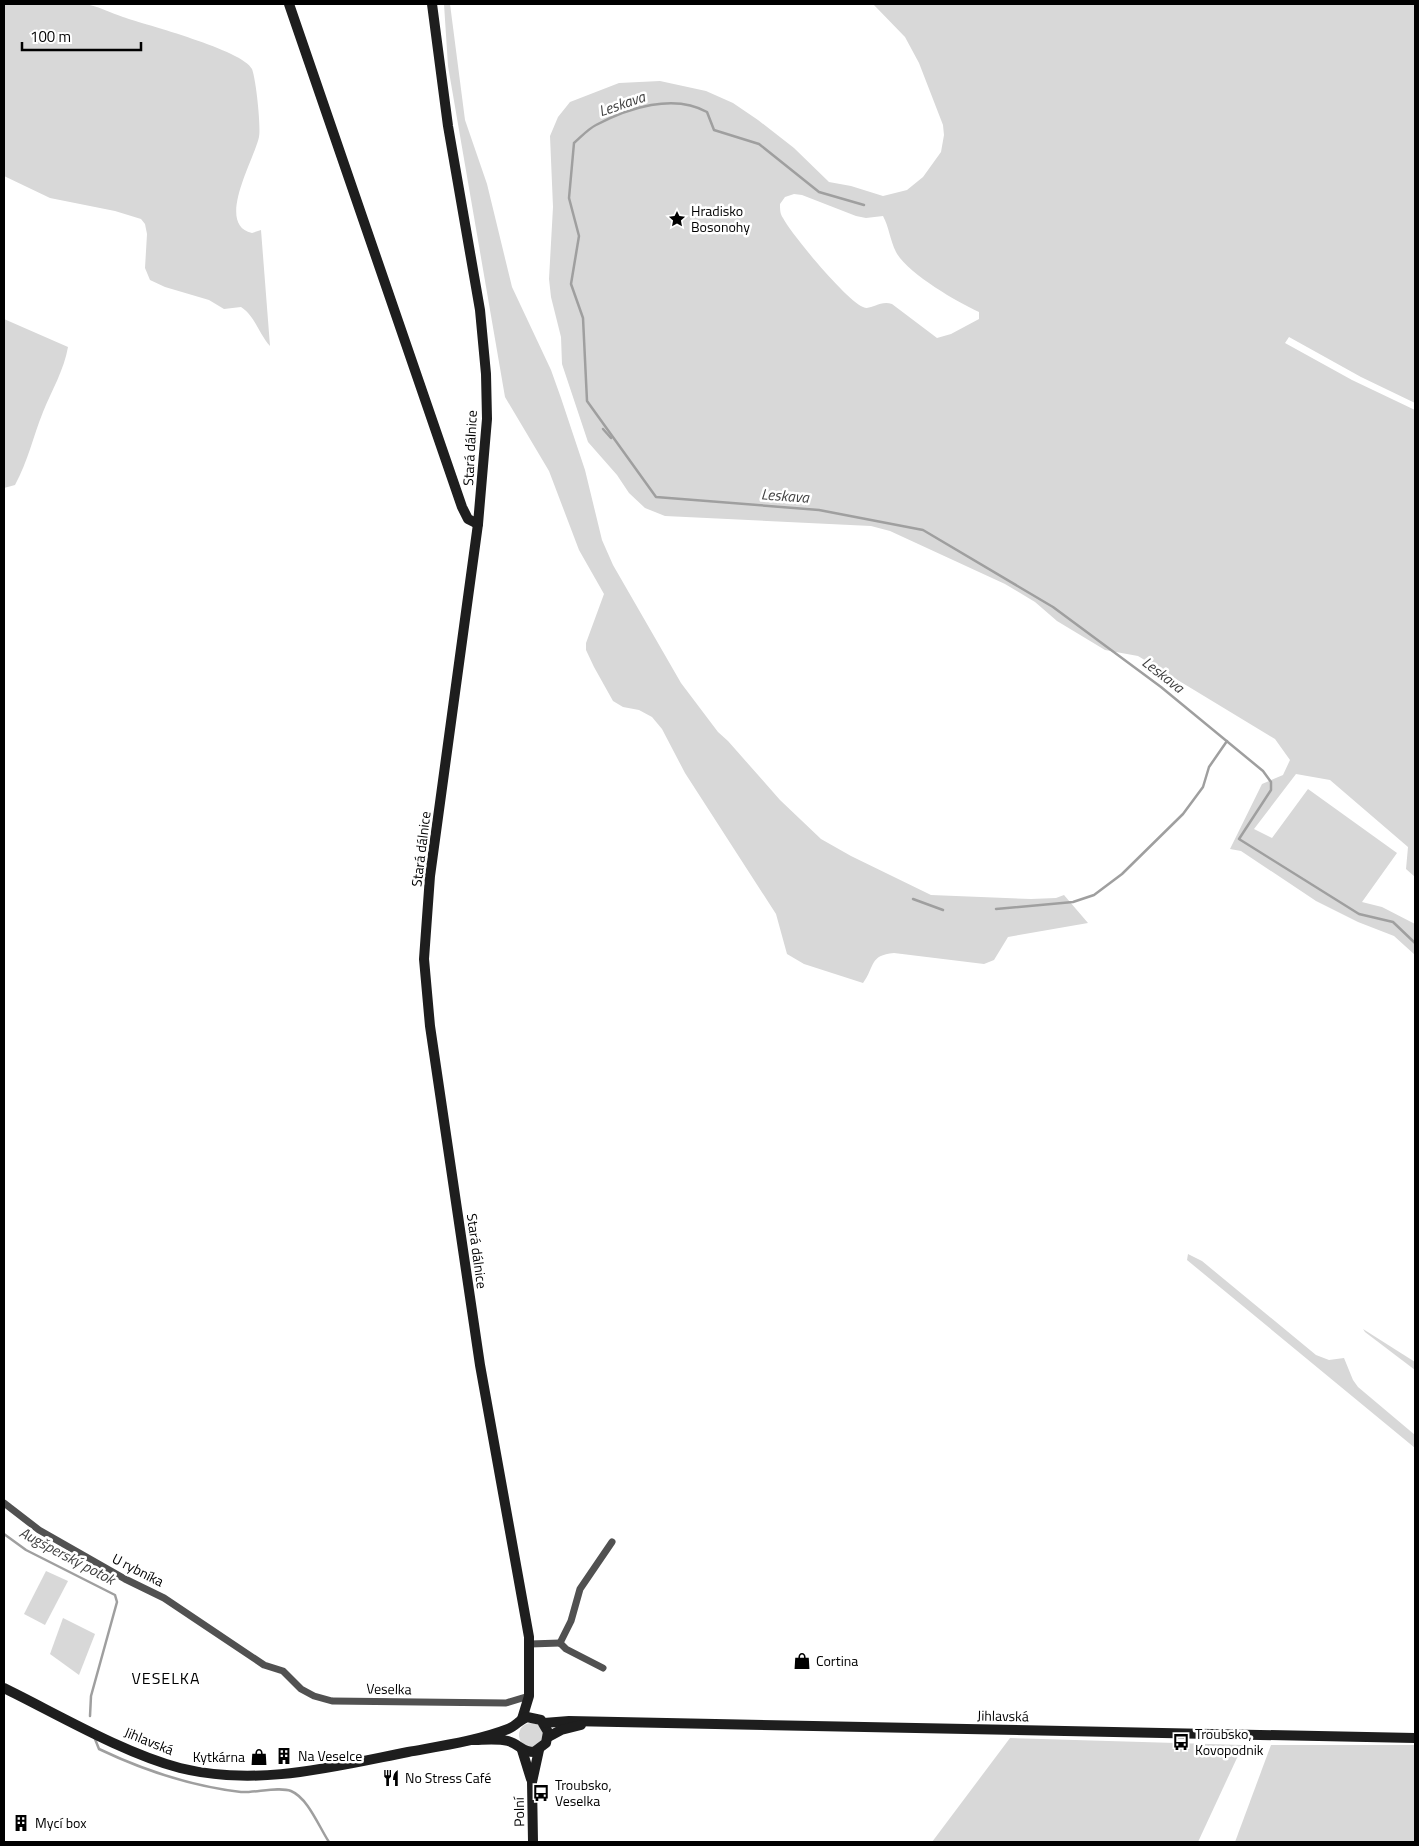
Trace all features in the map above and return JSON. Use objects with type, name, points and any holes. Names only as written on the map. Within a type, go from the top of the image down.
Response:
[{"type":"main road","points":[[289,4],[462,507],[468,519],[478,524]]},
{"type":"main road","name":"Stará dálnice","points":[[432,4],[441,84],[483,331],[487,419],[478,524],[430,876],[424,959],[430,1026],[478,1356],[530,1644],[529,1696],[518,1722]]},
{"type":"main road","name":"Jihlavská","points":[[4,1688],[142,1755],[180,1768],[213,1774],[254,1777],[296,1774],[471,1740],[518,1722],[541,1721],[1415,1738]]},
{"type":"main road","name":"Stará dálnice","points":[[529,1696],[541,1721]]},
{"type":"main road","points":[[541,1721],[548,1738]]},
{"type":"main road","points":[[518,1722],[513,1735],[519,1747]]},
{"type":"main road","name":"Jihlavská","points":[[471,1740],[501,1740],[528,1752],[539,1750],[548,1738],[560,1730],[589,1723]]},
{"type":"main road","name":"Polní","points":[[519,1747],[532,1782]]},
{"type":"main road","name":"Polní","points":[[533,1842],[532,1782],[539,1750]]},
{"type":"street","name":"U rybníka","points":[[4,1503],[38,1530],[125,1579],[164,1598],[259,1662]]},
{"type":"street","points":[[560,1643],[571,1621],[580,1589],[612,1542]]},
{"type":"street","points":[[530,1644],[560,1643],[566,1649],[603,1668]]},
{"type":"street","name":"Veselka","points":[[259,1662],[283,1671],[301,1689],[314,1696],[332,1700],[506,1703],[529,1696]]},
{"type":"shaded area","points":[[64,3],[93,6],[213,46],[245,62],[252,69],[258,103],[259,137],[240,191],[237,218],[241,228],[252,233],[261,230],[270,346],[250,315],[241,307],[224,309],[209,300],[165,287],[150,280],[145,268],[147,234],[145,224],[141,219],[115,211],[50,198],[4,176],[4,4]]},
{"type":"shaded area","points":[[444,4],[450,4],[465,120],[487,184],[512,287],[551,370],[561,398],[585,470],[602,540],[613,565],[681,683],[718,732],[780,800],[821,839],[851,856],[931,895],[1031,899],[1056,898],[1064,895],[1088,923],[1008,937],[994,960],[984,964],[894,953],[886,954],[876,959],[863,983],[804,964],[787,954],[776,914],[685,773],[662,729],[652,717],[639,710],[623,707],[613,701],[586,650],[586,643],[604,594],[579,550],[549,471],[505,397],[448,66]]},
{"type":"shaded area","points":[[873,4],[1415,4],[1415,403],[1361,377],[1289,337],[1285,343],[1352,380],[1415,410],[1415,877],[1406,869],[1408,847],[1330,780],[1296,774],[1254,829],[1272,838],[1308,789],[1397,853],[1362,902],[1382,907],[1415,924],[1415,955],[1394,936],[1358,922],[1316,901],[1241,851],[1230,849],[1262,784],[1283,775],[1290,760],[1275,739],[1138,656],[1105,650],[1057,621],[1035,602],[1005,584],[890,531],[871,526],[665,516],[645,508],[629,493],[617,475],[588,442],[562,364],[561,337],[551,297],[549,279],[553,207],[550,136],[558,117],[570,102],[619,83],[660,81],[706,91],[733,103],[758,120],[794,148],[829,182],[851,186],[883,196],[907,190],[923,177],[941,152],[944,135],[943,125],[919,63],[905,37]],"holes":[[[794,194],[802,195],[856,216],[866,218],[883,216],[896,252],[902,260],[921,278],[979,312],[979,319],[951,334],[937,338],[892,304],[883,303],[866,308],[855,302],[820,266],[782,216],[780,204],[785,197]]]},
{"type":"shaded area","points":[[4,319],[68,347],[61,372],[43,412],[20,476],[15,485],[4,488]]},
{"type":"shaded area","points":[[1188,1254],[1202,1261],[1316,1355],[1329,1360],[1344,1358],[1358,1387],[1415,1435],[1415,1448],[1187,1260]]},
{"type":"shaded area","points":[[1363,1329],[1415,1362],[1415,1370],[1365,1332]]},
{"type":"shaded area","points":[[46,1571],[68,1581],[45,1625],[24,1614]]},
{"type":"shaded area","points":[[63,1618],[95,1634],[79,1675],[50,1654]]},
{"type":"shaded area","points":[[531,1723],[539,1727],[543,1735],[539,1743],[531,1747],[523,1743],[519,1735],[523,1727]]},
{"type":"shaded area","points":[[1010,1738],[1243,1745],[1198,1842],[932,1842]]},
{"type":"shaded area","points":[[1271,1745],[1415,1745],[1415,1842],[1235,1842]]},
{"type":"waterway","name":"Leskava","points":[[864,205],[819,192],[759,144],[714,130],[707,112],[694,106],[666,103],[636,108],[596,125],[574,143],[569,198],[579,236],[571,284],[583,318],[587,401],[656,497],[819,510],[923,530],[1053,607],[1161,687],[1263,771],[1271,782],[1271,790],[1239,839],[1359,914],[1393,922],[1415,943]]},
{"type":"waterway","name":"Leskava","points":[[603,429],[611,438]]},
{"type":"waterway","points":[[996,909],[1073,902],[1094,895],[1122,874],[1183,814],[1203,787],[1209,767],[1227,741]]},
{"type":"waterway","points":[[913,899],[943,910]]},
{"type":"waterway","name":"Augšperský potok","points":[[4,1534],[26,1550],[115,1595],[117,1602],[91,1696],[90,1716]]},
{"type":"waterway","name":"Augšperský potok","points":[[95,1739],[99,1749],[151,1771],[186,1782],[241,1792],[280,1789],[291,1791],[308,1806],[329,1842]]},
{"type":"place","name":"Hradisko Bosonohy","points":[[677,219]]},
{"type":"place","name":"Cortina","points":[[802,1661]]},
{"type":"place","name":"Troubsko, Kovopodnik","points":[[1181,1742]]},
{"type":"place","name":"Na Veselce","points":[[284,1756]]},
{"type":"place","name":"Kytkárna","points":[[259,1757]]},
{"type":"place","name":"No Stress Café","points":[[391,1778]]},
{"type":"place","name":"Troubsko, Veselka","points":[[541,1793]]},
{"type":"place","name":"Mycí box","points":[[21,1823]]},
{"type":"district","name":"VESELKA","points":[[166,1678]]}]
